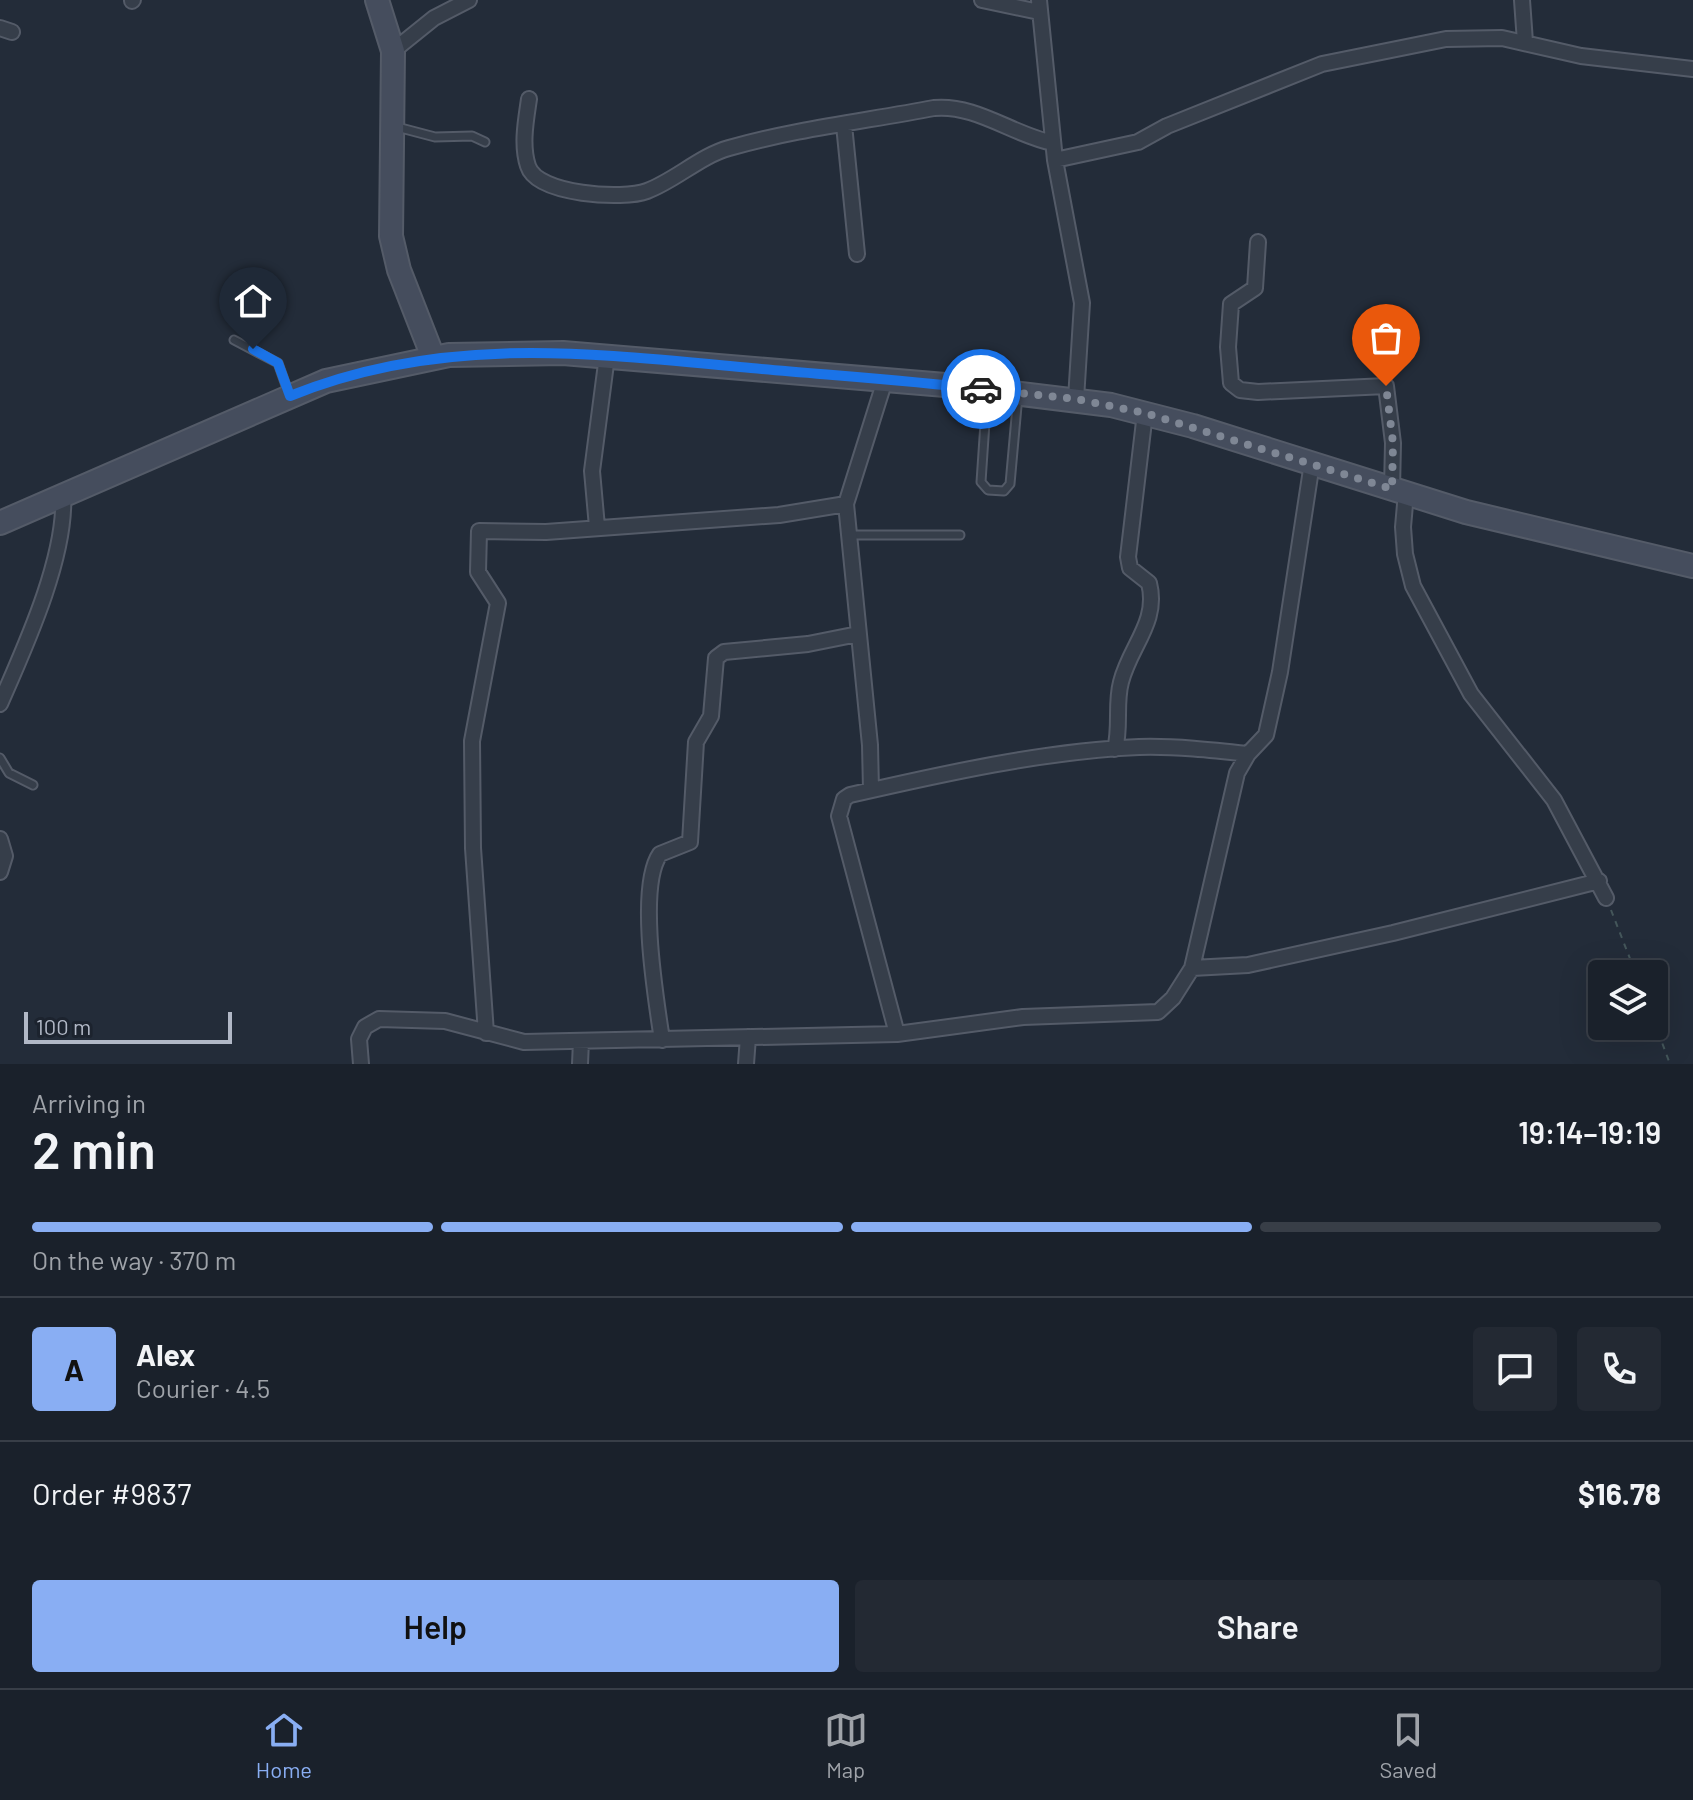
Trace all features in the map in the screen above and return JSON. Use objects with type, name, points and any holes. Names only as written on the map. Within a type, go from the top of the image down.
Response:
[{"type":"street","points":[[377,0],[393,51],[391,236],[394,254],[433,357]]},
{"type":"street","points":[[393,51],[434,18],[469,0]]},
{"type":"street","points":[[982,0],[1039,6],[1055,160],[1082,303],[1076,399]]},
{"type":"street","points":[[1522,0],[1525,42]]},
{"type":"street","points":[[1055,160],[1138,142],[1182,120],[1332,61],[1389,53],[1446,39],[1502,38],[1581,56],[1693,69]]},
{"type":"street","points":[[529,99],[526,151],[528,168],[533,176],[556,187],[612,196],[649,190],[725,149],[949,106],[961,108],[1035,140],[1053,143]]},
{"type":"street","points":[[844,125],[857,254]]},
{"type":"street","points":[[1258,242],[1254,256],[1255,288],[1231,304],[1228,347],[1231,383],[1240,390],[1258,392],[1386,386],[1405,554],[1413,586],[1471,694],[1554,800],[1606,898]]},
{"type":"street","points":[[0,523],[290,396],[350,374],[433,357],[512,353],[607,356],[1076,399],[1145,413],[1511,523],[1693,566]]},
{"type":"street","points":[[597,527],[592,471],[607,356]]},
{"type":"street","points":[[871,790],[870,745],[846,504],[885,380]]},
{"type":"street","points":[[1115,749],[1120,685],[1151,614],[1149,583],[1130,568],[1128,557],[1145,413]]},
{"type":"street","points":[[361,1064],[359,1039],[365,1027],[379,1019],[432,1019],[524,1042],[662,1040],[897,1034],[1023,1017],[1146,1014],[1166,1007],[1192,968],[1237,773],[1248,754],[1266,735],[1280,672],[1312,463]]},
{"type":"street","points":[[0,704],[25,647],[63,527],[63,494]]},
{"type":"street","points":[[486,1033],[473,848],[472,741],[498,603],[478,572],[479,531],[546,532],[779,515],[846,504]]},
{"type":"street","points":[[662,1040],[650,948],[653,868],[660,854],[690,842],[696,742],[711,716],[716,658],[724,652],[808,644],[858,634]]},
{"type":"street","points":[[897,1034],[839,816],[844,799],[950,772],[1115,749],[1172,747],[1248,754]]},
{"type":"street","points":[[0,839],[5,856],[0,872]]},
{"type":"street","points":[[1192,968],[1248,965],[1393,933],[1599,881]]},
{"type":"street","points":[[746,1064],[748,1037]]},
{"type":"street","points":[[580,1064],[581,1041]]},
{"type":"lane","points":[[390,127],[406,127],[435,137],[472,136],[485,142]]},
{"type":"lane","points":[[234,340],[278,363],[290,396]]},
{"type":"lane","points":[[987,389],[981,475],[983,487],[988,490],[1004,491],[1010,484],[1018,393]]},
{"type":"lane","points":[[848,535],[960,535]]},
{"type":"lane","points":[[0,758],[9,773],[33,785]]},
{"type":"path","points":[[1606,898],[1630,960]]},
{"type":"path","points":[[1661,1040],[1670,1064]]},
{"type":"way so far","points":[[981,389],[1076,399],[1145,413],[1392,489],[1393,443],[1386,386]]},
{"type":"route","points":[[253,349],[272,358],[283,369],[290,396],[326,381],[404,362],[449,355],[512,353],[665,360],[981,389]]}]
